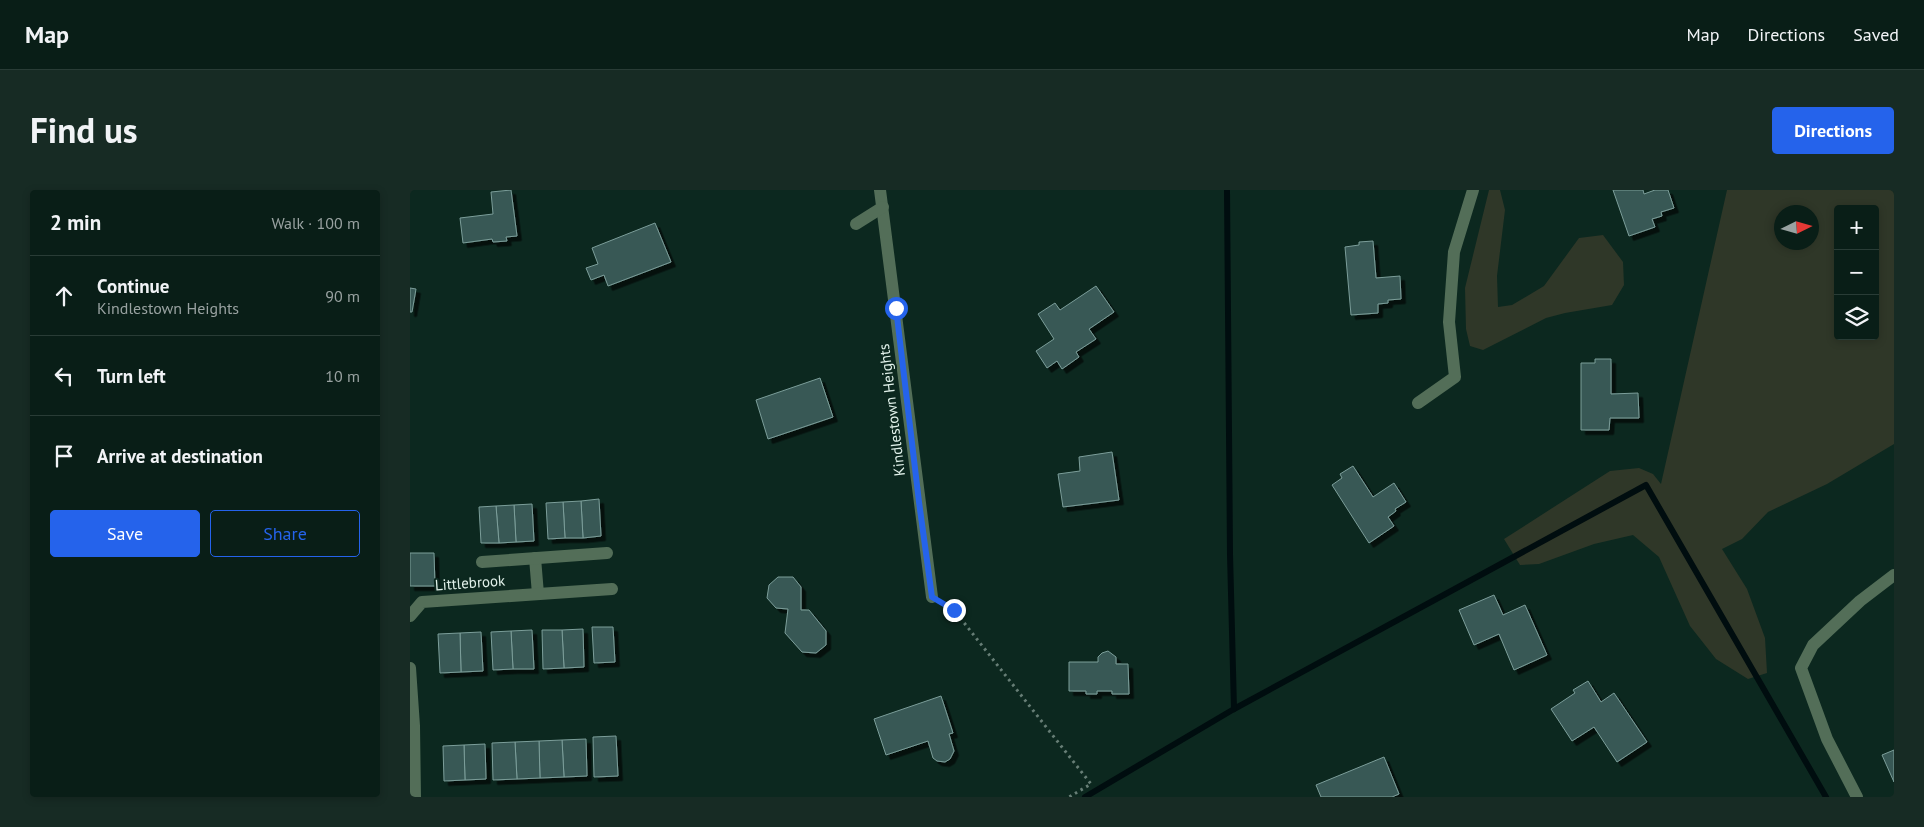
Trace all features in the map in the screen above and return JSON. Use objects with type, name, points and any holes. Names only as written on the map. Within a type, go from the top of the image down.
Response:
[{"type":"street","name":"Kindlestown Heights","points":[[880,190],[932,597]]},
{"type":"street","points":[[1418,402],[1455,377],[1449,322],[1454,252],[1472,190]]},
{"type":"street","points":[[856,224],[883,207]]},
{"type":"street","name":"Littlebrook","points":[[482,562],[607,553]]},
{"type":"street","points":[[535,558],[538,594]]},
{"type":"street","points":[[1856,797],[1827,739],[1801,668],[1812,645],[1860,601],[1894,575]]},
{"type":"street","name":"Littlebrook","points":[[410,616],[422,602],[612,589]]},
{"type":"street","points":[[410,668],[414,726],[415,797]]},
{"type":"path","points":[[932,597],[954,610],[1091,784],[1069,797]]},
{"type":"green space","points":[[1489,190],[1500,190],[1505,210],[1497,276],[1498,307],[1512,305],[1544,286],[1579,238],[1603,235],[1623,262],[1624,285],[1612,305],[1546,318],[1483,350],[1470,346],[1466,329],[1465,288]]},
{"type":"green space","points":[[1727,190],[1894,190],[1894,444],[1827,484],[1768,512],[1742,539],[1722,549],[1747,589],[1765,638],[1767,673],[1748,679],[1716,659],[1690,626],[1659,557],[1633,535],[1594,544],[1539,564],[1520,565],[1504,539],[1610,471],[1639,468],[1653,474],[1661,484]]},
{"type":"building","points":[[511,190],[517,236],[506,237],[507,241],[493,242],[492,239],[463,243],[460,218],[493,214],[491,192]]},
{"type":"building","points":[[1613,190],[1643,190],[1644,194],[1655,190],[1668,190],[1674,208],[1661,212],[1662,216],[1652,219],[1655,227],[1629,236]]},
{"type":"building","points":[[655,223],[671,262],[608,286],[604,275],[591,280],[586,268],[598,264],[592,248]]},
{"type":"building","points":[[1373,241],[1376,278],[1400,276],[1401,299],[1388,300],[1388,303],[1378,304],[1378,313],[1351,315],[1345,247],[1359,245],[1359,242]]},
{"type":"building","points":[[1096,286],[1114,312],[1089,329],[1096,339],[1076,352],[1079,357],[1062,369],[1057,361],[1047,368],[1036,351],[1054,339],[1038,314],[1055,303],[1060,310]]},
{"type":"building","points":[[410,288],[416,289],[412,312],[410,312]]},
{"type":"building","points":[[1595,359],[1611,359],[1611,394],[1638,393],[1639,418],[1610,418],[1609,430],[1581,430],[1581,363],[1595,363]]},
{"type":"building","points":[[820,378],[833,417],[768,439],[756,400]]},
{"type":"building","points":[[1112,452],[1119,500],[1063,507],[1058,474],[1080,471],[1079,457]]},
{"type":"building","points":[[1353,466],[1373,497],[1394,483],[1406,502],[1395,509],[1396,511],[1388,517],[1394,526],[1369,543],[1332,485],[1342,478],[1340,474]]},
{"type":"building","points":[[599,499],[601,536],[583,538],[581,501]]},
{"type":"building","points":[[581,501],[583,538],[565,538],[563,502]]},
{"type":"building","points":[[563,502],[565,538],[548,539],[546,503]]},
{"type":"building","points":[[532,504],[534,541],[516,542],[514,505]]},
{"type":"building","points":[[514,505],[516,542],[499,543],[496,506]]},
{"type":"building","points":[[496,506],[499,543],[481,543],[479,507]]},
{"type":"building","points":[[410,553],[434,553],[435,586],[410,586]]},
{"type":"building","points":[[778,577],[793,577],[801,587],[801,610],[809,610],[826,631],[826,645],[816,653],[802,652],[785,633],[788,609],[776,608],[767,598],[769,585]]},
{"type":"building","points":[[1494,595],[1503,615],[1525,605],[1547,655],[1514,670],[1499,634],[1474,645],[1459,610]]},
{"type":"building","points":[[592,627],[613,627],[615,662],[594,663]]},
{"type":"building","points":[[583,629],[584,667],[564,668],[562,630]]},
{"type":"building","points":[[532,630],[534,669],[513,669],[511,631]]},
{"type":"building","points":[[542,630],[562,630],[564,668],[543,669]]},
{"type":"building","points":[[511,631],[513,669],[493,670],[491,632]]},
{"type":"building","points":[[481,632],[483,671],[461,672],[460,633]]},
{"type":"building","points":[[460,633],[461,672],[440,673],[438,634]]},
{"type":"building","points":[[1108,651],[1116,657],[1116,664],[1128,664],[1129,694],[1112,694],[1112,691],[1097,691],[1097,694],[1086,694],[1086,691],[1069,691],[1069,662],[1098,662],[1098,657]]},
{"type":"building","points":[[1588,681],[1601,702],[1614,693],[1647,742],[1617,762],[1594,727],[1572,741],[1551,709],[1575,693],[1573,690]]},
{"type":"building","points":[[941,696],[953,733],[949,734],[954,751],[950,759],[945,762],[937,761],[933,758],[928,741],[886,755],[874,719]]},
{"type":"building","points":[[616,736],[618,776],[594,777],[593,737]]},
{"type":"building","points":[[586,739],[587,776],[564,777],[562,740]]},
{"type":"building","points":[[562,740],[564,777],[540,778],[539,741]]},
{"type":"building","points":[[539,741],[540,778],[517,779],[515,742]]},
{"type":"building","points":[[515,742],[517,779],[493,780],[492,743]]},
{"type":"building","points":[[485,744],[486,779],[465,780],[464,745]]},
{"type":"building","points":[[464,745],[465,780],[444,781],[443,746]]},
{"type":"building","points":[[1894,750],[1894,782],[1882,755]]},
{"type":"building","points":[[1384,757],[1399,794],[1392,797],[1321,797],[1316,785]]},
{"type":"waterway","points":[[1085,797],[1234,709],[1230,554],[1227,190]]},
{"type":"waterway","points":[[1234,709],[1646,485],[1826,797]]},
{"type":"route","points":[[896,308],[932,597],[954,610]]}]
